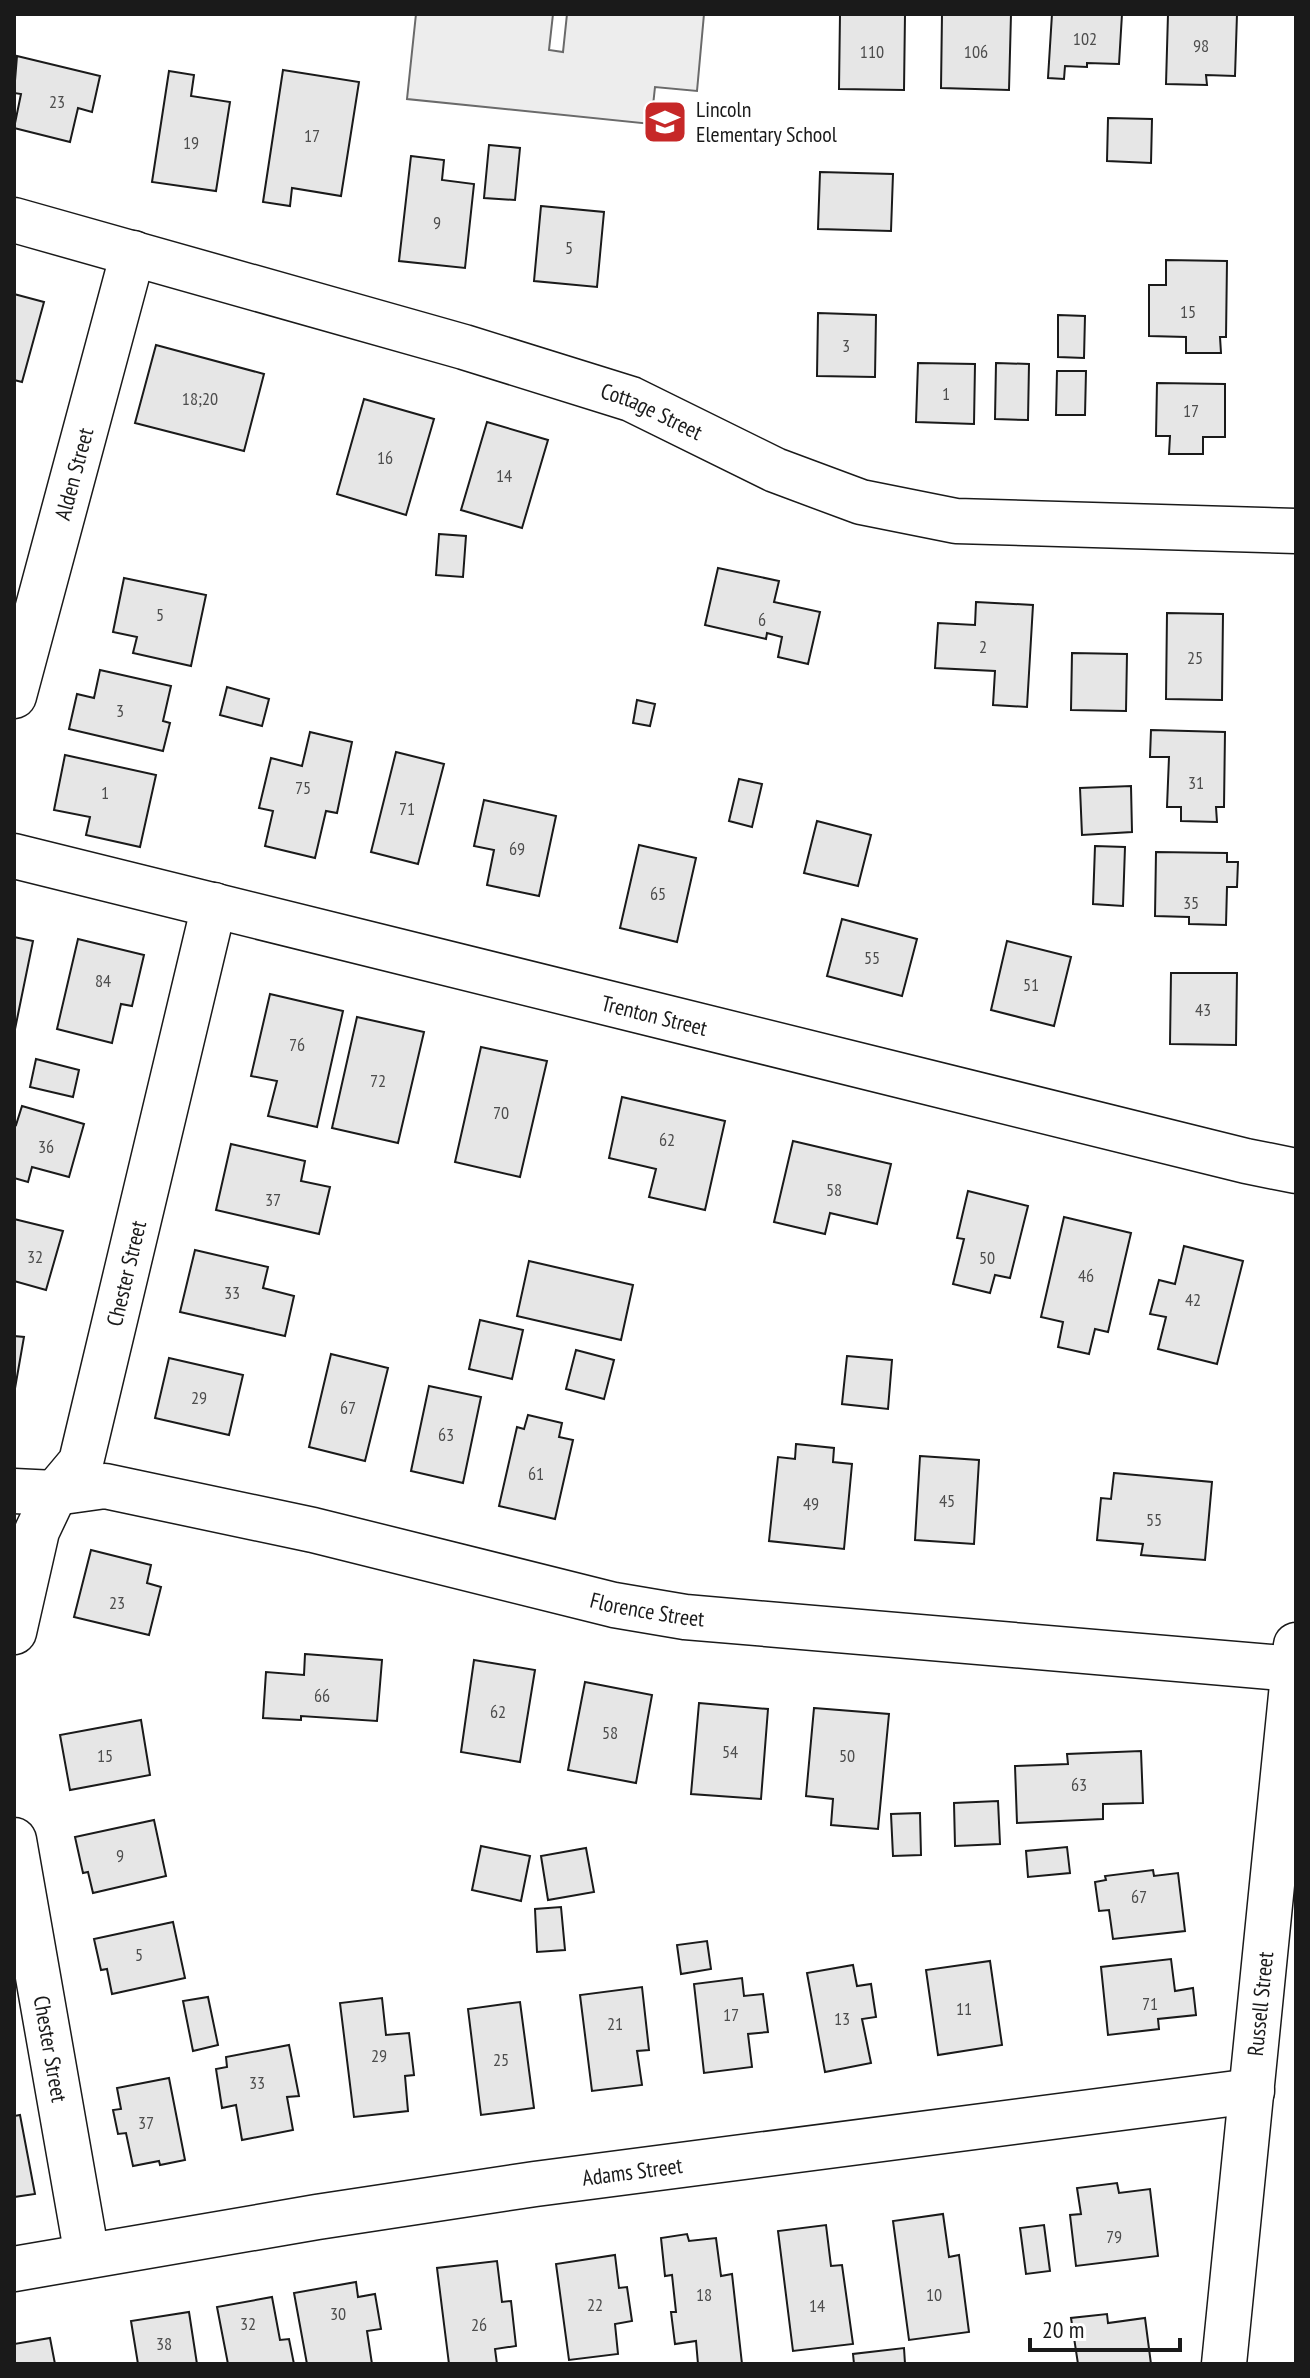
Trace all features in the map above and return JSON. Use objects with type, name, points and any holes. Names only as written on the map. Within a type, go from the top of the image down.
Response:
[{"type":"street","name":"Cottage Street","points":[[14,220],[464,347],[631,399],[775,470],[861,502],[956,521],[1296,531]]},
{"type":"street","name":"Alden Street","points":[[14,696],[133,253]]},
{"type":"street","name":"Trenton Street","points":[[14,856],[521,980],[937,1087],[1296,1171]]},
{"type":"street","name":"Chester Street","points":[[14,1632],[37,1531],[35,1492],[81,1462],[214,905]]},
{"type":"street","name":"Florence Street","points":[[35,1492],[105,1486],[313,1530],[614,1605],[685,1617],[1295,1657]]},
{"type":"street","name":"Russell Street","points":[[1224,2364],[1295,1657]]},
{"type":"street","name":"Chester Street","points":[[14,1840],[87,2256]]},
{"type":"street","name":"Adams Street","points":[[14,2269],[535,2184],[1252,2091]]},
{"type":"shaded area","points":[[416,14],[553,14],[549,50],[563,52],[567,14],[704,14],[697,91],[655,87],[651,124],[407,99]]},
{"type":"building","points":[[840,14],[905,14],[904,90],[839,89]]},
{"type":"building","points":[[942,14],[1011,14],[1009,90],[941,88]]},
{"type":"building","points":[[1052,14],[1122,14],[1119,64],[1065,66],[1064,79],[1048,78]]},
{"type":"building","points":[[1168,14],[1237,14],[1235,76],[1206,75],[1207,85],[1166,84]]},
{"type":"building","points":[[17,56],[100,76],[92,112],[78,108],[70,142],[14,128],[21,94],[14,93]]},
{"type":"building","points":[[283,70],[359,82],[341,196],[292,188],[290,206],[263,202]]},
{"type":"building","points":[[169,71],[194,75],[191,96],[230,102],[216,191],[152,182]]},
{"type":"building","points":[[1108,118],[1152,119],[1151,163],[1107,161]]},
{"type":"building","points":[[489,145],[520,148],[515,200],[484,198]]},
{"type":"building","points":[[411,156],[444,160],[442,180],[474,184],[465,268],[399,261]]},
{"type":"building","points":[[820,172],[893,174],[891,231],[818,229]]},
{"type":"building","points":[[541,206],[604,212],[597,287],[534,281]]},
{"type":"building","points":[[1166,260],[1227,261],[1226,337],[1220,337],[1221,353],[1186,353],[1186,337],[1149,336],[1149,285],[1166,285]]},
{"type":"building","points":[[14,294],[44,302],[22,382],[14,380]]},
{"type":"building","points":[[818,313],[876,315],[875,377],[817,376]]},
{"type":"building","points":[[1058,315],[1085,316],[1084,358],[1058,357]]},
{"type":"building","points":[[156,345],[264,374],[244,451],[135,423]]},
{"type":"building","points":[[918,363],[975,364],[974,424],[916,422]]},
{"type":"building","points":[[996,363],[1029,364],[1028,420],[995,419]]},
{"type":"building","points":[[1057,371],[1086,371],[1085,415],[1056,415]]},
{"type":"building","points":[[1157,383],[1225,384],[1225,437],[1203,437],[1203,454],[1169,454],[1170,436],[1156,436]]},
{"type":"building","points":[[364,399],[434,419],[406,515],[337,494]]},
{"type":"building","points":[[487,422],[548,440],[522,528],[461,510]]},
{"type":"building","points":[[439,534],[466,536],[463,577],[436,575]]},
{"type":"building","points":[[718,568],[779,581],[774,602],[820,612],[808,664],[778,657],[782,637],[767,633],[766,639],[705,625]]},
{"type":"building","points":[[124,578],[206,595],[191,666],[133,653],[137,637],[113,632]]},
{"type":"building","points":[[976,602],[1033,605],[1027,707],[993,705],[995,671],[935,668],[938,623],[975,625]]},
{"type":"building","points":[[1167,613],[1223,614],[1222,700],[1166,699]]},
{"type":"building","points":[[1072,653],[1127,654],[1126,711],[1071,710]]},
{"type":"building","points":[[100,670],[171,686],[163,721],[170,723],[163,751],[69,729],[77,694],[94,698]]},
{"type":"building","points":[[227,687],[269,699],[262,726],[220,715]]},
{"type":"building","points":[[637,700],[655,704],[650,726],[633,723]]},
{"type":"building","points":[[1151,730],[1225,732],[1224,807],[1216,807],[1217,822],[1181,821],[1181,807],[1167,807],[1169,757],[1150,757]]},
{"type":"building","points":[[310,732],[352,742],[337,813],[326,811],[315,858],[265,846],[273,811],[259,808],[271,758],[302,766]]},
{"type":"building","points":[[396,752],[444,764],[418,864],[371,852]]},
{"type":"building","points":[[65,755],[156,775],[140,847],[86,835],[90,817],[54,810]]},
{"type":"building","points":[[739,779],[762,784],[752,827],[729,821]]},
{"type":"building","points":[[1131,786],[1132,832],[1082,835],[1080,788]]},
{"type":"building","points":[[484,800],[556,816],[539,896],[487,885],[494,850],[474,846]]},
{"type":"building","points":[[817,821],[871,835],[858,886],[804,873]]},
{"type":"building","points":[[639,845],[696,858],[677,942],[620,928]]},
{"type":"building","points":[[1095,846],[1125,847],[1123,906],[1093,904]]},
{"type":"building","points":[[1156,852],[1227,853],[1227,862],[1238,862],[1237,887],[1227,887],[1226,925],[1189,924],[1189,917],[1155,916]]},
{"type":"building","points":[[842,919],[917,939],[902,996],[827,976]]},
{"type":"building","points":[[14,937],[33,941],[14,1034]]},
{"type":"building","points":[[78,939],[144,955],[132,1006],[121,1004],[112,1043],[57,1029]]},
{"type":"building","points":[[1007,941],[1071,957],[1054,1026],[991,1010]]},
{"type":"building","points":[[1171,973],[1237,973],[1236,1045],[1170,1044]]},
{"type":"building","points":[[270,994],[343,1011],[317,1127],[268,1116],[277,1081],[251,1076]]},
{"type":"building","points":[[357,1017],[424,1032],[398,1143],[332,1128]]},
{"type":"building","points":[[481,1047],[547,1061],[520,1177],[455,1162]]},
{"type":"building","points":[[36,1059],[79,1070],[73,1097],[30,1087]]},
{"type":"building","points":[[622,1097],[725,1121],[705,1210],[649,1197],[656,1169],[609,1158]]},
{"type":"building","points":[[22,1106],[84,1124],[69,1177],[32,1167],[28,1182],[14,1178],[14,1124]]},
{"type":"building","points":[[793,1141],[891,1164],[877,1224],[830,1213],[825,1234],[774,1222]]},
{"type":"building","points":[[231,1144],[305,1161],[301,1181],[330,1187],[319,1234],[216,1210]]},
{"type":"building","points":[[968,1191],[1028,1206],[1010,1278],[995,1275],[990,1293],[953,1284],[964,1239],[957,1238]]},
{"type":"building","points":[[1064,1217],[1131,1233],[1108,1332],[1095,1329],[1089,1354],[1058,1347],[1063,1322],[1041,1317]]},
{"type":"building","points":[[14,1219],[63,1231],[46,1290],[14,1281]]},
{"type":"building","points":[[1184,1246],[1243,1261],[1217,1364],[1158,1349],[1166,1317],[1150,1314],[1159,1280],[1175,1284]]},
{"type":"building","points":[[195,1250],[268,1267],[263,1288],[294,1296],[285,1336],[180,1312]]},
{"type":"building","points":[[529,1261],[633,1285],[621,1340],[517,1316]]},
{"type":"building","points":[[480,1320],[523,1330],[512,1379],[469,1369]]},
{"type":"building","points":[[14,1336],[24,1337],[14,1394]]},
{"type":"building","points":[[576,1350],[614,1360],[604,1399],[566,1389]]},
{"type":"building","points":[[331,1354],[388,1368],[365,1461],[309,1447]]},
{"type":"building","points":[[847,1356],[892,1360],[888,1409],[842,1404]]},
{"type":"building","points":[[169,1358],[243,1375],[229,1435],[155,1418]]},
{"type":"building","points":[[429,1386],[481,1397],[463,1483],[411,1471]]},
{"type":"building","points":[[528,1415],[562,1423],[559,1437],[573,1440],[555,1519],[499,1506],[517,1427],[524,1429]]},
{"type":"building","points":[[796,1444],[834,1448],[833,1462],[852,1464],[844,1549],[769,1541],[778,1457],[795,1459]]},
{"type":"building","points":[[920,1456],[979,1460],[974,1544],[915,1540]]},
{"type":"building","points":[[1114,1473],[1212,1482],[1205,1560],[1141,1555],[1143,1544],[1097,1540],[1101,1498],[1111,1499]]},
{"type":"building","points":[[91,1550],[151,1565],[147,1583],[161,1587],[149,1635],[74,1617]]},
{"type":"building","points":[[305,1654],[382,1660],[377,1721],[301,1716],[301,1720],[263,1718],[266,1672],[304,1675]]},
{"type":"building","points":[[474,1660],[535,1670],[520,1762],[461,1752]]},
{"type":"building","points":[[585,1682],[652,1695],[636,1783],[568,1770]]},
{"type":"building","points":[[699,1703],[768,1709],[761,1799],[691,1794]]},
{"type":"building","points":[[814,1708],[889,1714],[878,1829],[831,1825],[833,1799],[806,1796]]},
{"type":"building","points":[[141,1720],[150,1775],[70,1790],[60,1735]]},
{"type":"building","points":[[1141,1751],[1143,1803],[1103,1804],[1103,1819],[1017,1823],[1015,1766],[1068,1764],[1067,1754]]},
{"type":"building","points":[[998,1801],[1000,1844],[955,1846],[954,1803]]},
{"type":"building","points":[[920,1813],[921,1855],[893,1856],[891,1814]]},
{"type":"building","points":[[154,1820],[166,1876],[93,1893],[88,1872],[83,1873],[75,1837]]},
{"type":"building","points":[[481,1846],[530,1856],[521,1901],[472,1890]]},
{"type":"building","points":[[1067,1847],[1070,1873],[1028,1877],[1026,1851]]},
{"type":"building","points":[[586,1848],[594,1892],[548,1900],[541,1856]]},
{"type":"building","points":[[1153,1870],[1154,1876],[1178,1873],[1185,1931],[1113,1939],[1109,1910],[1099,1911],[1095,1882],[1106,1880],[1105,1876]]},
{"type":"building","points":[[561,1907],[565,1950],[537,1952],[535,1909]]},
{"type":"building","points":[[173,1922],[185,1978],[112,1994],[107,1969],[101,1970],[94,1939]]},
{"type":"building","points":[[707,1941],[711,1969],[681,1974],[677,1945]]},
{"type":"building","points":[[1171,1959],[1175,1991],[1193,1988],[1196,2015],[1158,2019],[1159,2029],[1108,2035],[1101,1967]]},
{"type":"building","points":[[990,1961],[1002,2045],[938,2055],[926,1970]]},
{"type":"building","points":[[853,1965],[857,1986],[871,1984],[876,2017],[862,2019],[871,2063],[825,2072],[807,1973]]},
{"type":"building","points":[[742,1978],[744,1996],[763,1994],[768,2032],[748,2034],[752,2067],[704,2073],[694,1984]]},
{"type":"building","points":[[642,1987],[649,2050],[637,2051],[642,2085],[592,2091],[580,1995]]},
{"type":"building","points":[[208,1997],[218,2045],[193,2051],[183,2001]]},
{"type":"building","points":[[382,1998],[386,2035],[409,2033],[414,2075],[405,2076],[408,2111],[354,2117],[340,2003]]},
{"type":"building","points":[[520,2002],[534,2108],[481,2115],[468,2009]]},
{"type":"building","points":[[289,2045],[299,2096],[287,2097],[293,2130],[242,2140],[236,2105],[222,2108],[216,2069],[227,2067],[226,2057]]},
{"type":"building","points":[[169,2078],[185,2160],[133,2166],[126,2133],[118,2134],[113,2110],[121,2109],[117,2088]]},
{"type":"building","points":[[20,2115],[35,2194],[14,2197],[14,2116]]},
{"type":"building","points":[[1117,2183],[1119,2193],[1150,2189],[1158,2256],[1076,2266],[1070,2215],[1081,2214],[1077,2188]]},
{"type":"building","points":[[943,2214],[949,2257],[959,2255],[969,2332],[909,2340],[893,2221]]},
{"type":"building","points":[[826,2225],[831,2266],[842,2265],[853,2344],[793,2351],[778,2231]]},
{"type":"building","points":[[1044,2225],[1050,2271],[1026,2274],[1020,2228]]},
{"type":"building","points":[[687,2234],[689,2241],[716,2238],[721,2276],[732,2274],[742,2364],[698,2364],[696,2341],[675,2344],[671,2312],[676,2312],[672,2275],[665,2276],[661,2238]]},
{"type":"building","points":[[615,2255],[619,2288],[627,2287],[632,2321],[615,2324],[618,2354],[569,2360],[556,2264]]},
{"type":"building","points":[[497,2261],[502,2302],[511,2301],[516,2346],[495,2349],[497,2364],[449,2364],[437,2268]]},
{"type":"building","points":[[356,2282],[358,2297],[375,2294],[381,2329],[367,2331],[372,2364],[307,2364],[294,2293]]},
{"type":"building","points":[[272,2297],[280,2340],[289,2339],[294,2364],[228,2364],[217,2307]]},
{"type":"building","points":[[189,2312],[197,2364],[138,2364],[131,2321]]},
{"type":"building","points":[[1107,2314],[1108,2323],[1145,2318],[1151,2364],[1078,2364],[1071,2318]]},
{"type":"building","points":[[50,2338],[55,2364],[14,2364],[14,2344]]},
{"type":"building","points":[[904,2348],[905,2364],[854,2364],[853,2354]]},
{"type":"place","name":"Lincoln Elementary School","points":[[665,122]]}]
